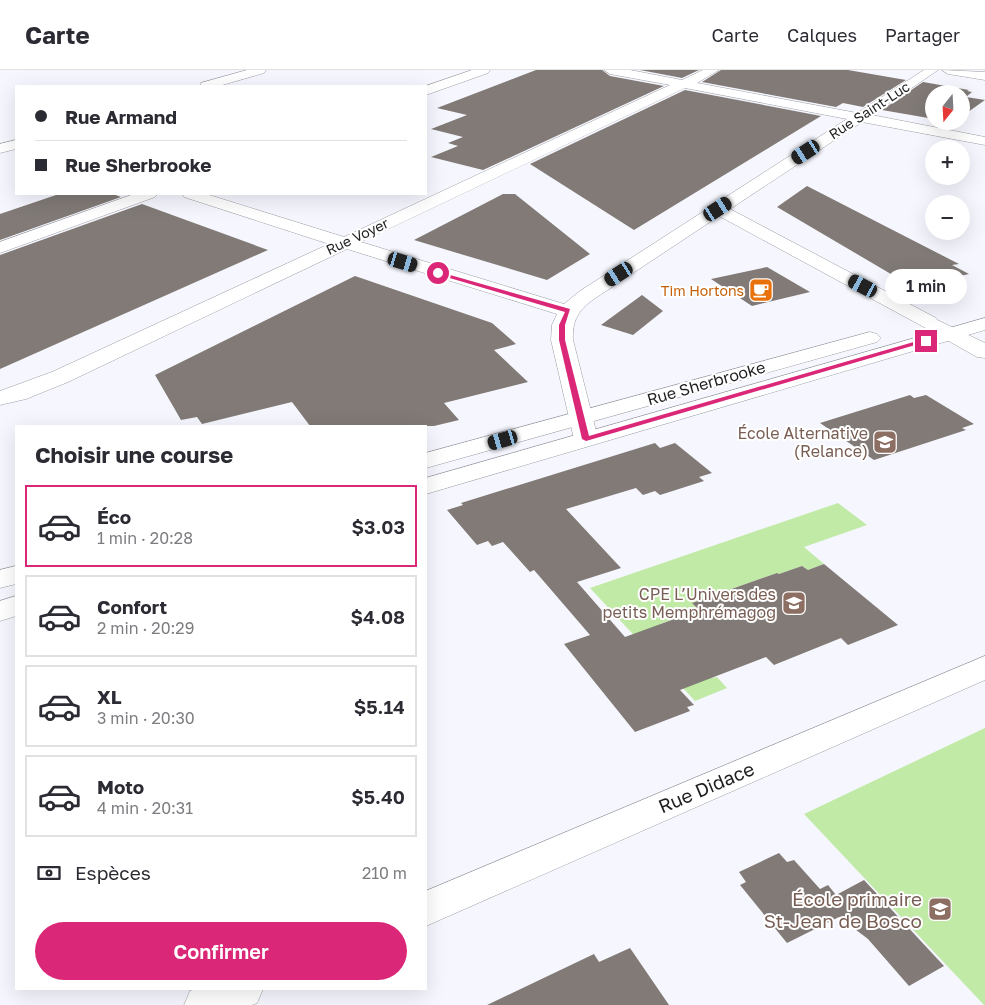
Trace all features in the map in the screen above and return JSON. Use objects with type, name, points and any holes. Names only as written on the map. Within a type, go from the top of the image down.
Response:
[{"type":"street","points":[[209,85],[260,70]]},
{"type":"street","points":[[427,91],[484,70]]},
{"type":"street","points":[[610,70],[985,141]]},
{"type":"street","name":"Rue Voyer","points":[[0,398],[28,390],[60,377],[713,70]]},
{"type":"street","name":"Rue Saint-Luc","points":[[568,311],[580,300],[932,70]]},
{"type":"street","points":[[948,70],[985,76]]},
{"type":"street","points":[[0,136],[15,142]]},
{"type":"street","points":[[0,149],[15,142]]},
{"type":"street","points":[[0,248],[146,195]]},
{"type":"street","points":[[193,195],[543,305],[568,311],[562,325],[562,340],[582,429]]},
{"type":"street","points":[[718,209],[985,352]]},
{"type":"street","name":"Rue Sherbrooke","points":[[427,486],[582,429],[985,306]]},
{"type":"street","name":"Rue Sherbrooke","points":[[427,461],[582,429],[985,324]]},
{"type":"street","points":[[0,579],[15,574]]},
{"type":"street","points":[[0,611],[15,606]]},
{"type":"street","name":"Rue Didace","points":[[427,909],[985,666]]},
{"type":"street","points":[[205,1005],[240,990]]},
{"type":"green space","points":[[838,503],[867,525],[804,547],[824,564],[808,570],[802,566],[779,574],[777,573],[692,603],[699,610],[660,624],[712,678],[717,677],[727,688],[695,701],[590,588]]},
{"type":"green space","name":"École primaire St-Jean de Bosco","points":[[985,728],[985,1005],[984,1005],[804,814]]},
{"type":"building","points":[[536,70],[602,70],[610,76],[664,86],[483,170],[431,157],[458,146],[448,143],[463,137],[431,129],[467,115],[437,108]]},
{"type":"building","points":[[640,70],[699,70],[682,78]]},
{"type":"building","points":[[721,70],[848,70],[906,80],[863,107],[843,103],[836,107],[702,82]]},
{"type":"building","points":[[923,82],[940,85],[925,85],[925,117],[882,110]]},
{"type":"building","points":[[685,90],[821,116],[634,230],[530,164]]},
{"type":"building","points":[[970,98],[985,100],[970,111]]},
{"type":"building","points":[[807,186],[959,264],[952,265],[969,274],[919,285],[903,276],[896,277],[777,207]]},
{"type":"building","points":[[503,194],[515,194],[590,254],[547,280],[414,240]]},
{"type":"building","points":[[56,195],[116,195],[121,197],[0,240],[0,214]]},
{"type":"building","points":[[142,204],[268,250],[0,369],[0,255]]},
{"type":"building","points":[[767,267],[810,292],[752,306],[711,279]]},
{"type":"building","points":[[355,276],[492,323],[516,344],[494,350],[528,382],[444,403],[459,420],[434,426],[309,425],[292,402],[202,424],[197,417],[181,420],[155,375]]},
{"type":"building","points":[[642,295],[663,311],[633,335],[601,325]]},
{"type":"building","points":[[910,395],[914,398],[926,395],[974,424],[962,428],[966,430],[874,460],[820,423]]},
{"type":"building","points":[[655,443],[660,448],[675,443],[712,473],[699,477],[704,481],[660,495],[655,491],[643,495],[636,488],[566,509],[621,568],[577,582],[625,637],[699,610],[692,603],[777,573],[779,574],[802,566],[808,570],[824,564],[898,625],[848,645],[841,638],[774,665],[766,657],[680,690],[694,705],[687,707],[690,711],[635,732],[564,644],[590,635],[534,570],[530,572],[503,542],[492,546],[488,541],[477,545],[447,510],[463,505],[461,503]]},
{"type":"building","points":[[779,853],[787,862],[794,860],[820,889],[828,885],[836,895],[864,880],[944,966],[909,986],[868,939],[839,917],[787,943],[740,885],[746,882],[739,872]]},
{"type":"building","points":[[630,948],[669,1005],[487,1005],[594,954],[599,962]]},
{"type":"place","name":"Tim Hortons","points":[[761,290]]},
{"type":"place","name":"École Alternative (Relance)","points":[[885,442]]},
{"type":"place","name":"CPE L’Univers des petits Memphrémagog","points":[[794,603]]},
{"type":"place","name":"École primaire St-Jean de Bosco","points":[[940,909]]},
{"type":"route","points":[[438,273],[568,311],[562,325],[562,340],[579,418],[586,439],[926,341]]}]
